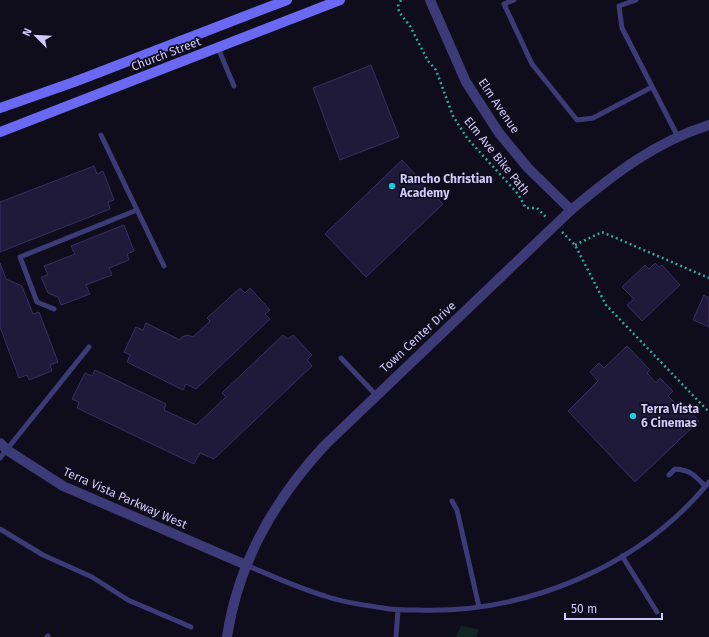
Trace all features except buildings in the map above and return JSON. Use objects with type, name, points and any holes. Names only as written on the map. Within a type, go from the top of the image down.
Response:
[{"type":"main road","name":"Church Street","points":[[0,108],[74,82],[287,0]]},
{"type":"main road","name":"Church Street","points":[[0,132],[340,0]]},
{"type":"street","name":"Elm Avenue","points":[[430,0],[466,82],[499,132],[528,168],[571,210]]},
{"type":"street","name":"Town Center Drive","points":[[227,637],[233,606],[246,565],[271,514],[304,467],[376,395],[571,210],[610,177],[636,159],[666,142],[709,124]]},
{"type":"street","name":"Terra Vista Parkway West","points":[[4,446],[63,486],[246,565]]},
{"type":"lane","points":[[514,0],[504,4],[532,64],[577,120],[593,118],[652,87]]},
{"type":"lane","points":[[615,0],[619,6],[622,28],[678,137]]},
{"type":"lane","points":[[619,6],[636,0]]},
{"type":"lane","points":[[218,48],[234,86]]},
{"type":"lane","points":[[101,135],[164,266]]},
{"type":"lane","points":[[54,310],[36,302],[20,257],[137,210]]},
{"type":"lane","points":[[0,458],[4,446],[41,406],[89,347]]},
{"type":"lane","points":[[341,358],[376,395]]},
{"type":"lane","points":[[246,565],[326,597],[358,604],[398,610],[436,611],[479,607],[535,595],[563,586],[622,556],[655,533],[684,509],[707,484],[692,472],[675,469],[669,475]]},
{"type":"lane","points":[[452,501],[457,510],[479,607]]},
{"type":"lane","points":[[0,529],[43,556],[92,577],[128,600],[191,627]]},
{"type":"lane","points":[[622,556],[657,612]]},
{"type":"lane","points":[[396,637],[398,610]]},
{"type":"path","name":"Elm Ave Bike Path","points":[[402,0],[398,6],[399,12],[410,26],[428,61],[436,70],[453,116],[467,138],[518,194],[526,208],[537,208]]},
{"type":"path","points":[[709,278],[602,232],[573,244],[606,305],[709,412]]},
{"type":"green space","points":[[461,626],[479,629],[476,637],[456,637]]},
{"type":"place","name":"Rancho Christian Academy","points":[[392,186]]},
{"type":"place","name":"Terra Vista 6 Cinemas","points":[[633,416]]}]
